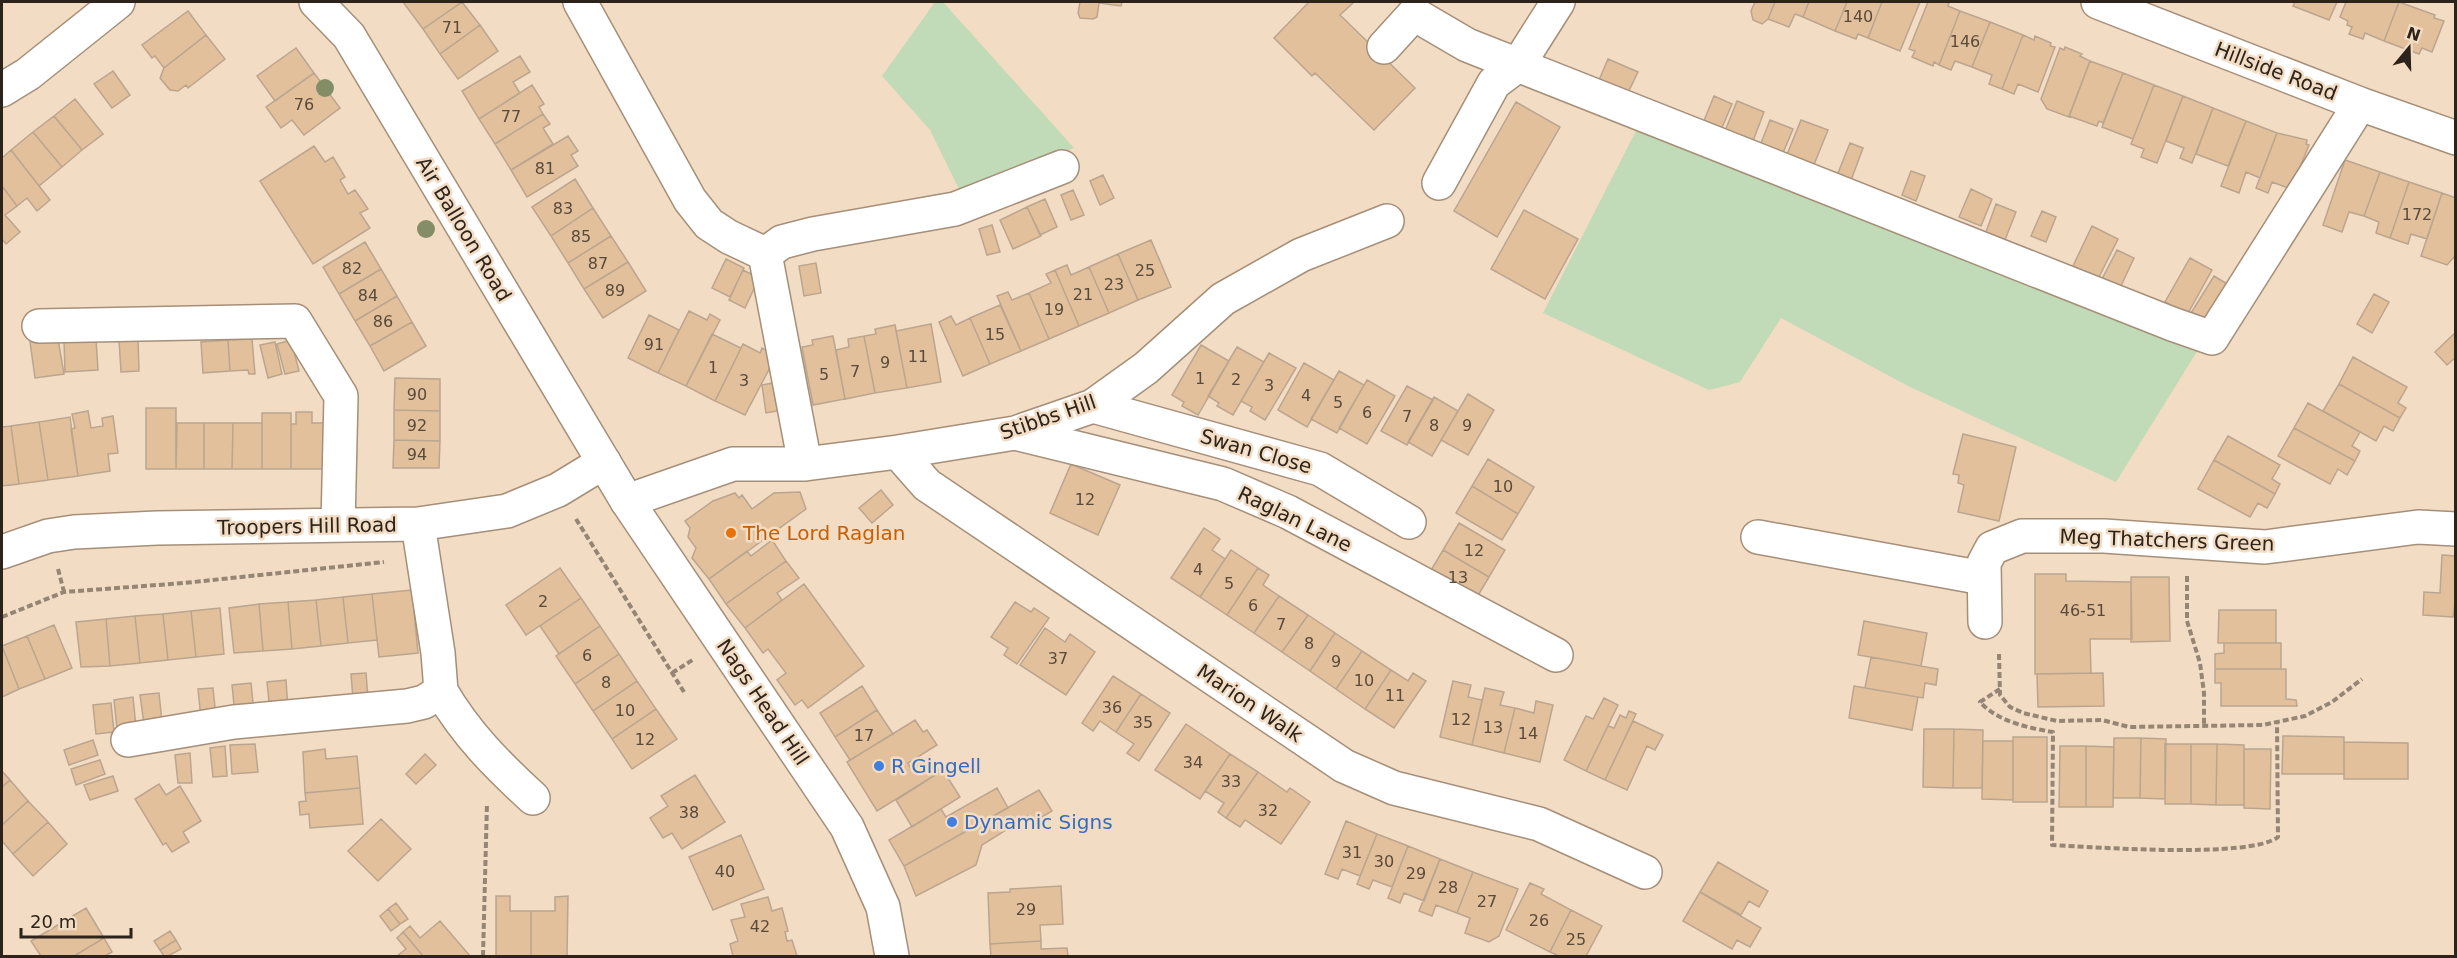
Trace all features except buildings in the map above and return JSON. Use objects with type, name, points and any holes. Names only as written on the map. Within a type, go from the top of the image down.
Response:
[{"type":"street","points":[[2,90],[28,74],[118,2]]},
{"type":"street","name":"Air Balloon Road","points":[[316,2],[349,36],[604,462]]},
{"type":"street","points":[[580,2],[690,200],[709,224],[729,237],[765,254]]},
{"type":"street","points":[[1439,183],[1494,83],[1518,65],[1556,2]]},
{"type":"street","name":"Hillside Road","points":[[2098,2],[2360,104],[2455,137]]},
{"type":"street","points":[[1384,47],[1414,14],[1442,15],[1467,45],[1849,198],[2212,338],[2360,104]]},
{"type":"street","points":[[765,254],[782,242],[813,234],[954,209],[1062,167]]},
{"type":"street","name":"Stibbs Hill","points":[[627,501],[733,464],[805,464],[898,452],[1015,433],[1093,406],[1146,368],[1223,299],[1301,255],[1387,221]]},
{"type":"street","points":[[765,254],[805,464]]},
{"type":"street","points":[[39,326],[295,321],[341,396],[338,525]]},
{"type":"street","name":"Swan Close","points":[[1093,406],[1320,469],[1409,522]]},
{"type":"street","name":"Raglan Lane","points":[[1015,433],[1223,484],[1288,512],[1556,655]]},
{"type":"street","name":"Marion Walk","points":[[898,452],[927,485],[1344,766],[1394,788],[1539,824],[1645,872]]},
{"type":"street","name":"Troopers Hill Road","points":[[2,552],[48,536],[74,532],[338,525],[418,530],[507,511],[558,490],[604,462]]},
{"type":"street","name":"Nags Head Hill","points":[[604,462],[627,501],[847,827],[883,907],[892,957]]},
{"type":"street","name":"Meg Thatchers Green","points":[[1985,622],[1984,563],[1992,548],[2022,536],[2104,536],[2265,547],[2418,527],[2456,529]]},
{"type":"street","points":[[418,530],[438,653],[441,691],[454,714],[489,757],[533,798]]},
{"type":"street","points":[[1758,537],[1983,578]]},
{"type":"street","points":[[128,740],[234,723],[407,706],[424,702],[441,691]]},
{"type":"path","points":[[558,490],[684,692]]},
{"type":"path","points":[[2,617],[64,592],[380,564],[400,557],[418,530]]},
{"type":"path","points":[[2187,543],[2187,621],[2200,663],[2204,693],[2204,726]]},
{"type":"path","points":[[1985,622],[1999,639],[2000,695],[2010,707],[2023,713],[2057,721],[2102,720],[2129,727],[2264,725],[2306,716],[2332,702],[2362,679]]},
{"type":"path","points":[[2000,689],[1980,702],[1988,711],[2029,728],[2053,732],[2052,845],[2221,850],[2271,842],[2278,837],[2277,722]]},
{"type":"path","points":[[483,957],[489,757]]},
{"type":"green space","points":[[935,2],[943,2],[1074,148],[960,191],[930,130],[882,76]]},
{"type":"green space","points":[[1640,123],[2201,345],[2116,482],[1908,386],[1781,318],[1740,382],[1709,390],[1543,313]]},
{"type":"place","name":"The Lord Raglan","points":[[731,533]]},
{"type":"place","name":"R Gingell","points":[[879,766]]},
{"type":"place","name":"Dynamic Signs","points":[[952,822]]}]
